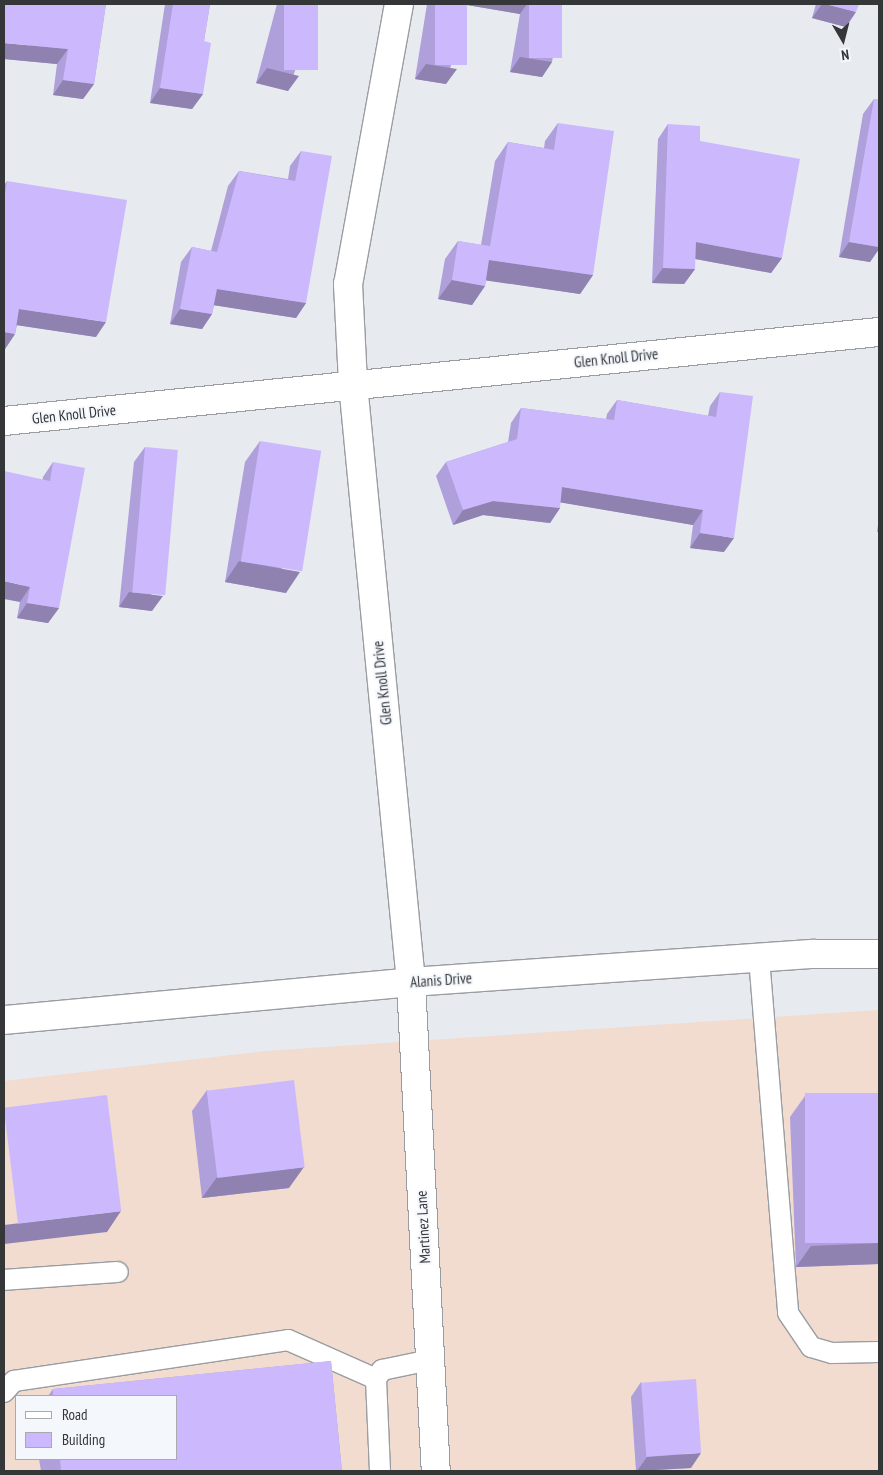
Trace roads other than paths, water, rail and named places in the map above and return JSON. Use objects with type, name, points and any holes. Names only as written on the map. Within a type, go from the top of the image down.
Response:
[{"type":"street","name":"Glen Knoll Drive","points":[[399,4],[348,284],[353,384],[411,982]]},
{"type":"street","name":"Glen Knoll Drive","points":[[4,421],[879,332]]},
{"type":"street","name":"Alanis Drive","points":[[4,1020],[411,982],[759,958],[879,954]]},
{"type":"street","name":"Martinez Lane","points":[[411,982],[436,1471]]},
{"type":"lane","points":[[759,958],[788,1313],[811,1347],[832,1353],[879,1352]]},
{"type":"lane","points":[[4,1280],[118,1272]]},
{"type":"lane","points":[[4,1392],[14,1381],[288,1340],[376,1379]]},
{"type":"lane","points":[[380,1471],[376,1379],[382,1370],[430,1360]]}]
